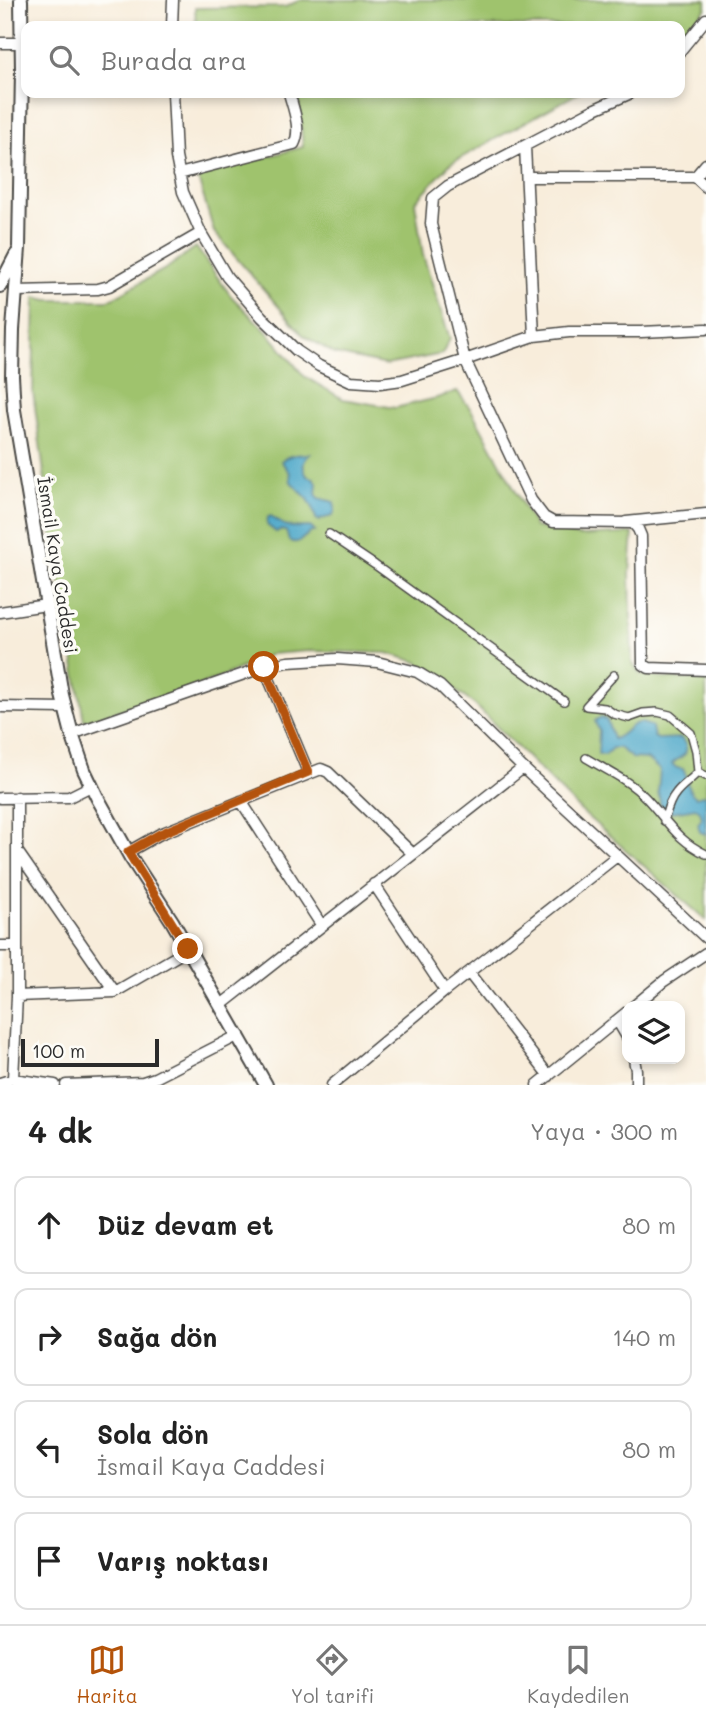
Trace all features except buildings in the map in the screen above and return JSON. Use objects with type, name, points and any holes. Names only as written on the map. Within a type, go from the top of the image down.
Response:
[{"type":"street","name":"İsmail Kaya Caddesi","points":[[21,0],[21,21]]},
{"type":"street","points":[[172,21],[173,0]]},
{"type":"street","points":[[685,45],[706,19]]},
{"type":"street","points":[[0,43],[21,43]]},
{"type":"street","name":"İsmail Kaya Caddesi","points":[[23,98],[19,248],[6,375],[64,708],[91,786],[266,1085]]},
{"type":"street","points":[[173,98],[176,157],[183,192],[201,233],[227,277],[297,351],[319,366],[351,381],[380,383],[402,380],[534,336],[569,332],[706,329]]},
{"type":"street","points":[[179,174],[294,144],[297,127],[290,98]]},
{"type":"street","points":[[619,98],[595,108],[448,187],[433,198],[431,224],[465,360],[531,500],[544,517],[553,522],[633,523],[640,536],[643,664],[649,668],[706,670]]},
{"type":"street","points":[[525,146],[534,336]]},
{"type":"street","points":[[695,177],[706,164]]},
{"type":"street","points":[[527,177],[695,177],[706,187]]},
{"type":"street","points":[[16,290],[98,289],[109,286],[201,233]]},
{"type":"street","points":[[0,285],[19,248]]},
{"type":"street","points":[[616,523],[706,514]]},
{"type":"street","points":[[329,534],[564,701]]},
{"type":"street","points":[[0,612],[46,605]]},
{"type":"street","points":[[72,734],[264,667],[288,662],[337,659],[377,662],[417,672],[440,686],[523,768],[706,938]]},
{"type":"street","points":[[264,667],[308,772]]},
{"type":"street","points":[[614,675],[586,706],[605,708],[629,718],[643,713],[670,715],[691,733],[698,772],[675,794],[666,817]]},
{"type":"street","points":[[0,707],[64,708]]},
{"type":"street","points":[[586,758],[645,797],[666,817],[677,835],[706,854]]},
{"type":"street","points":[[221,1005],[523,768]]},
{"type":"street","points":[[128,852],[160,834],[321,769],[328,772],[413,855]]},
{"type":"street","points":[[698,772],[706,776]]},
{"type":"street","points":[[0,797],[69,797],[91,786]]},
{"type":"street","points":[[13,1079],[17,996],[17,797]]},
{"type":"street","points":[[241,801],[322,926]]},
{"type":"street","points":[[17,850],[115,992]]},
{"type":"street","points":[[331,1085],[445,991],[617,856]]},
{"type":"street","points":[[374,884],[445,991]]},
{"type":"street","points":[[0,946],[17,946]]},
{"type":"street","points":[[17,996],[115,992],[188,949]]},
{"type":"street","points":[[640,1001],[706,953]]},
{"type":"street","points":[[469,973],[549,1076]]},
{"type":"street","points":[[537,1085],[622,1016]]},
{"type":"street","points":[[617,1020],[622,1028]]},
{"type":"street","points":[[68,1085],[156,1082],[239,1035]]},
{"type":"street","points":[[635,1064],[636,1085]]},
{"type":"street","points":[[0,1083],[13,1079],[55,1085]]},
{"type":"green space","points":[[300,0],[706,0],[706,8],[685,33],[685,21],[196,21],[195,8],[285,7]]},
{"type":"green space","points":[[298,98],[569,98],[450,164],[415,202],[423,255],[450,339],[442,354],[386,365],[335,354],[303,335],[214,232],[197,175],[303,147]]},
{"type":"green space","points":[[196,247],[231,296],[269,334],[304,376],[343,399],[395,408],[457,391],[472,411],[535,527],[580,536],[633,533],[630,573],[632,662],[640,674],[661,678],[706,679],[706,920],[581,811],[475,705],[417,662],[387,653],[309,651],[271,654],[184,691],[84,721],[55,553],[33,392],[35,297],[48,300],[109,300],[167,268]]},
{"type":"water","points":[[299,454],[310,454],[304,462],[305,473],[317,483],[316,494],[319,498],[334,502],[333,516],[320,521],[316,519],[308,499],[291,482],[290,473],[281,461]]},
{"type":"water","points":[[271,516],[286,526],[310,527],[315,531],[300,541],[289,541],[286,531],[276,532],[267,525],[268,517]]},
{"type":"water","points":[[601,717],[607,720],[613,739],[638,723],[652,727],[654,737],[658,739],[681,738],[686,745],[685,754],[672,764],[683,769],[692,794],[696,797],[706,796],[706,834],[700,832],[698,824],[702,818],[696,808],[672,812],[661,807],[658,792],[660,770],[647,759],[632,758],[619,748],[612,748],[605,755],[598,754],[599,731],[595,721]]},
{"type":"route","points":[[188,949],[128,852],[160,834],[308,772],[264,667]]}]
